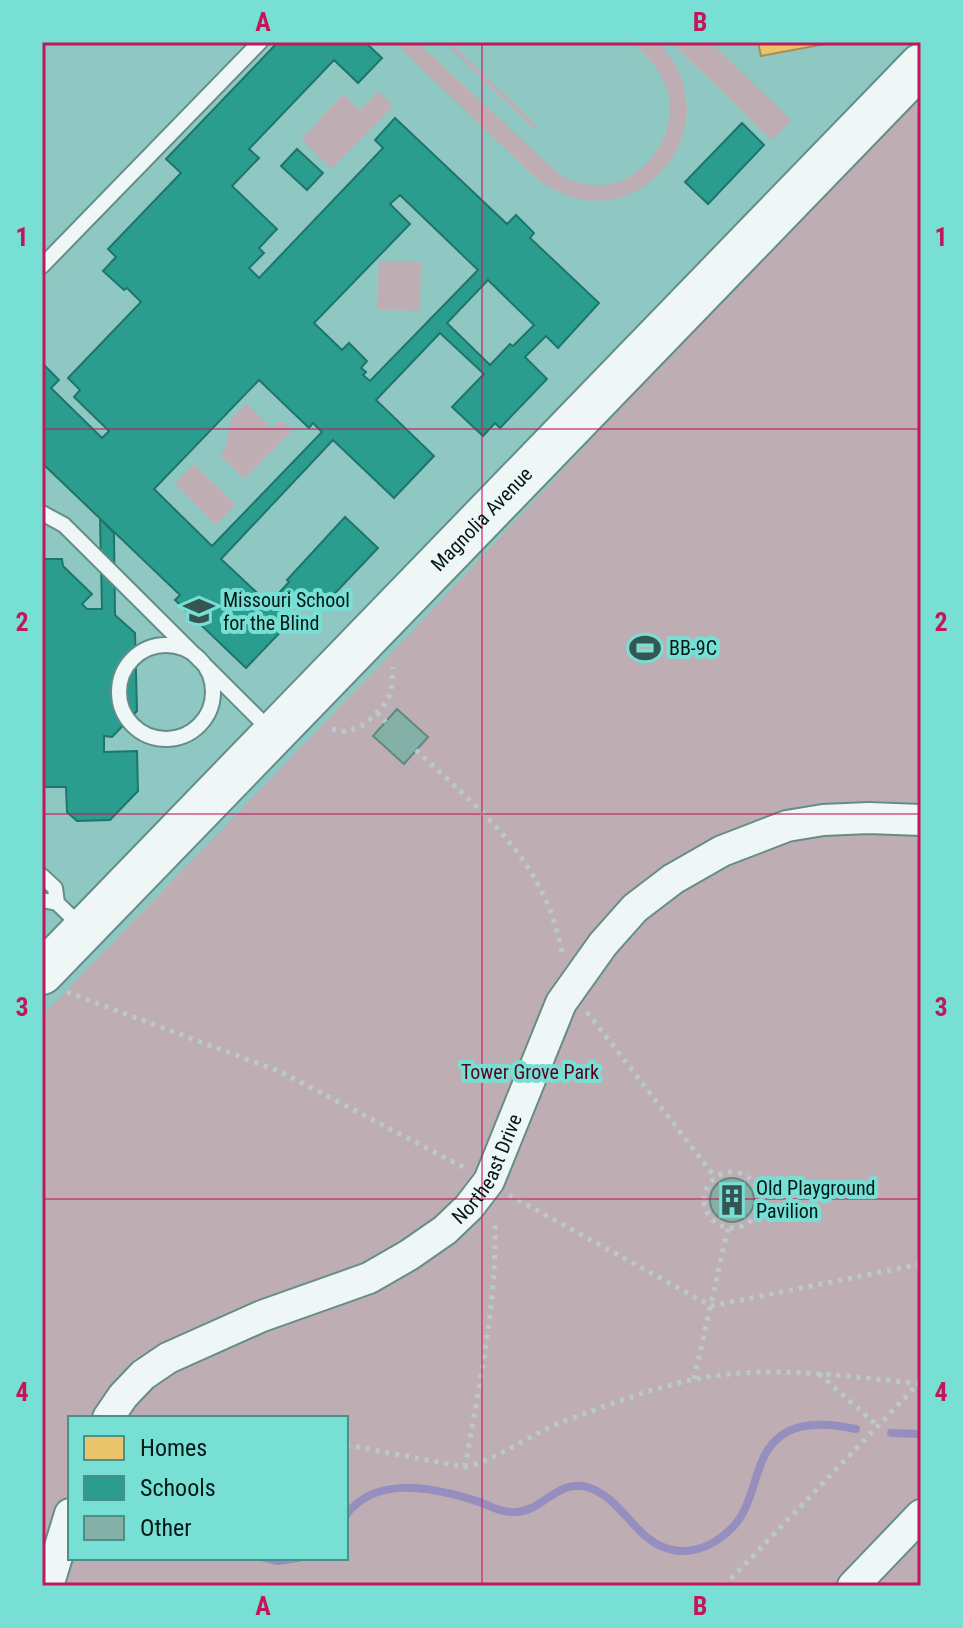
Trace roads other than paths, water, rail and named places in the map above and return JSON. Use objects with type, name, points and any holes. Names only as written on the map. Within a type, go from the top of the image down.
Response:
[{"type":"street","name":"Magnolia Avenue","points":[[54,982],[71,916],[274,734],[921,65]]},
{"type":"street","name":"Northeast Drive","points":[[109,1416],[143,1375],[168,1358],[262,1316],[369,1278],[445,1230],[469,1207],[489,1181],[561,1003],[603,944],[635,908],[673,879],[722,851],[787,826],[853,819],[921,820]]},
{"type":"street","points":[[853,1586],[921,1515]]},
{"type":"street","points":[[48,1586],[68,1521]]},
{"type":"lane","points":[[42,266],[260,42]]},
{"type":"lane","points":[[42,513],[64,525],[274,734]]},
{"type":"lane","points":[[170,646],[193,654],[201,661],[210,679],[212,695],[209,710],[198,726],[180,737],[168,739],[153,738],[134,727],[122,709],[119,691],[122,675],[132,660],[150,648],[170,646]]},
{"type":"lane","points":[[42,876],[55,888],[71,916]]},
{"type":"lane","points":[[42,900],[71,916]]},
{"type":"waterway","points":[[348,1513],[372,1494],[404,1488],[437,1491],[516,1512],[534,1507],[567,1487],[587,1487],[611,1500],[639,1530],[660,1546],[678,1551],[694,1550],[714,1542],[735,1525],[746,1506],[762,1461],[779,1438],[789,1431],[814,1425],[856,1429]]},
{"type":"waterway","points":[[891,1433],[921,1434]]},
{"type":"waterway","points":[[274,1560],[285,1560]]},
{"type":"place","name":"Missouri School for the Blind","points":[[199,611]]},
{"type":"place","name":"BB-9C","points":[[645,648]]},
{"type":"place","name":"Old Playground Pavilion","points":[[732,1200]]},
{"type":"park label","name":"Tower Grove Park","points":[[530,1072]]}]
